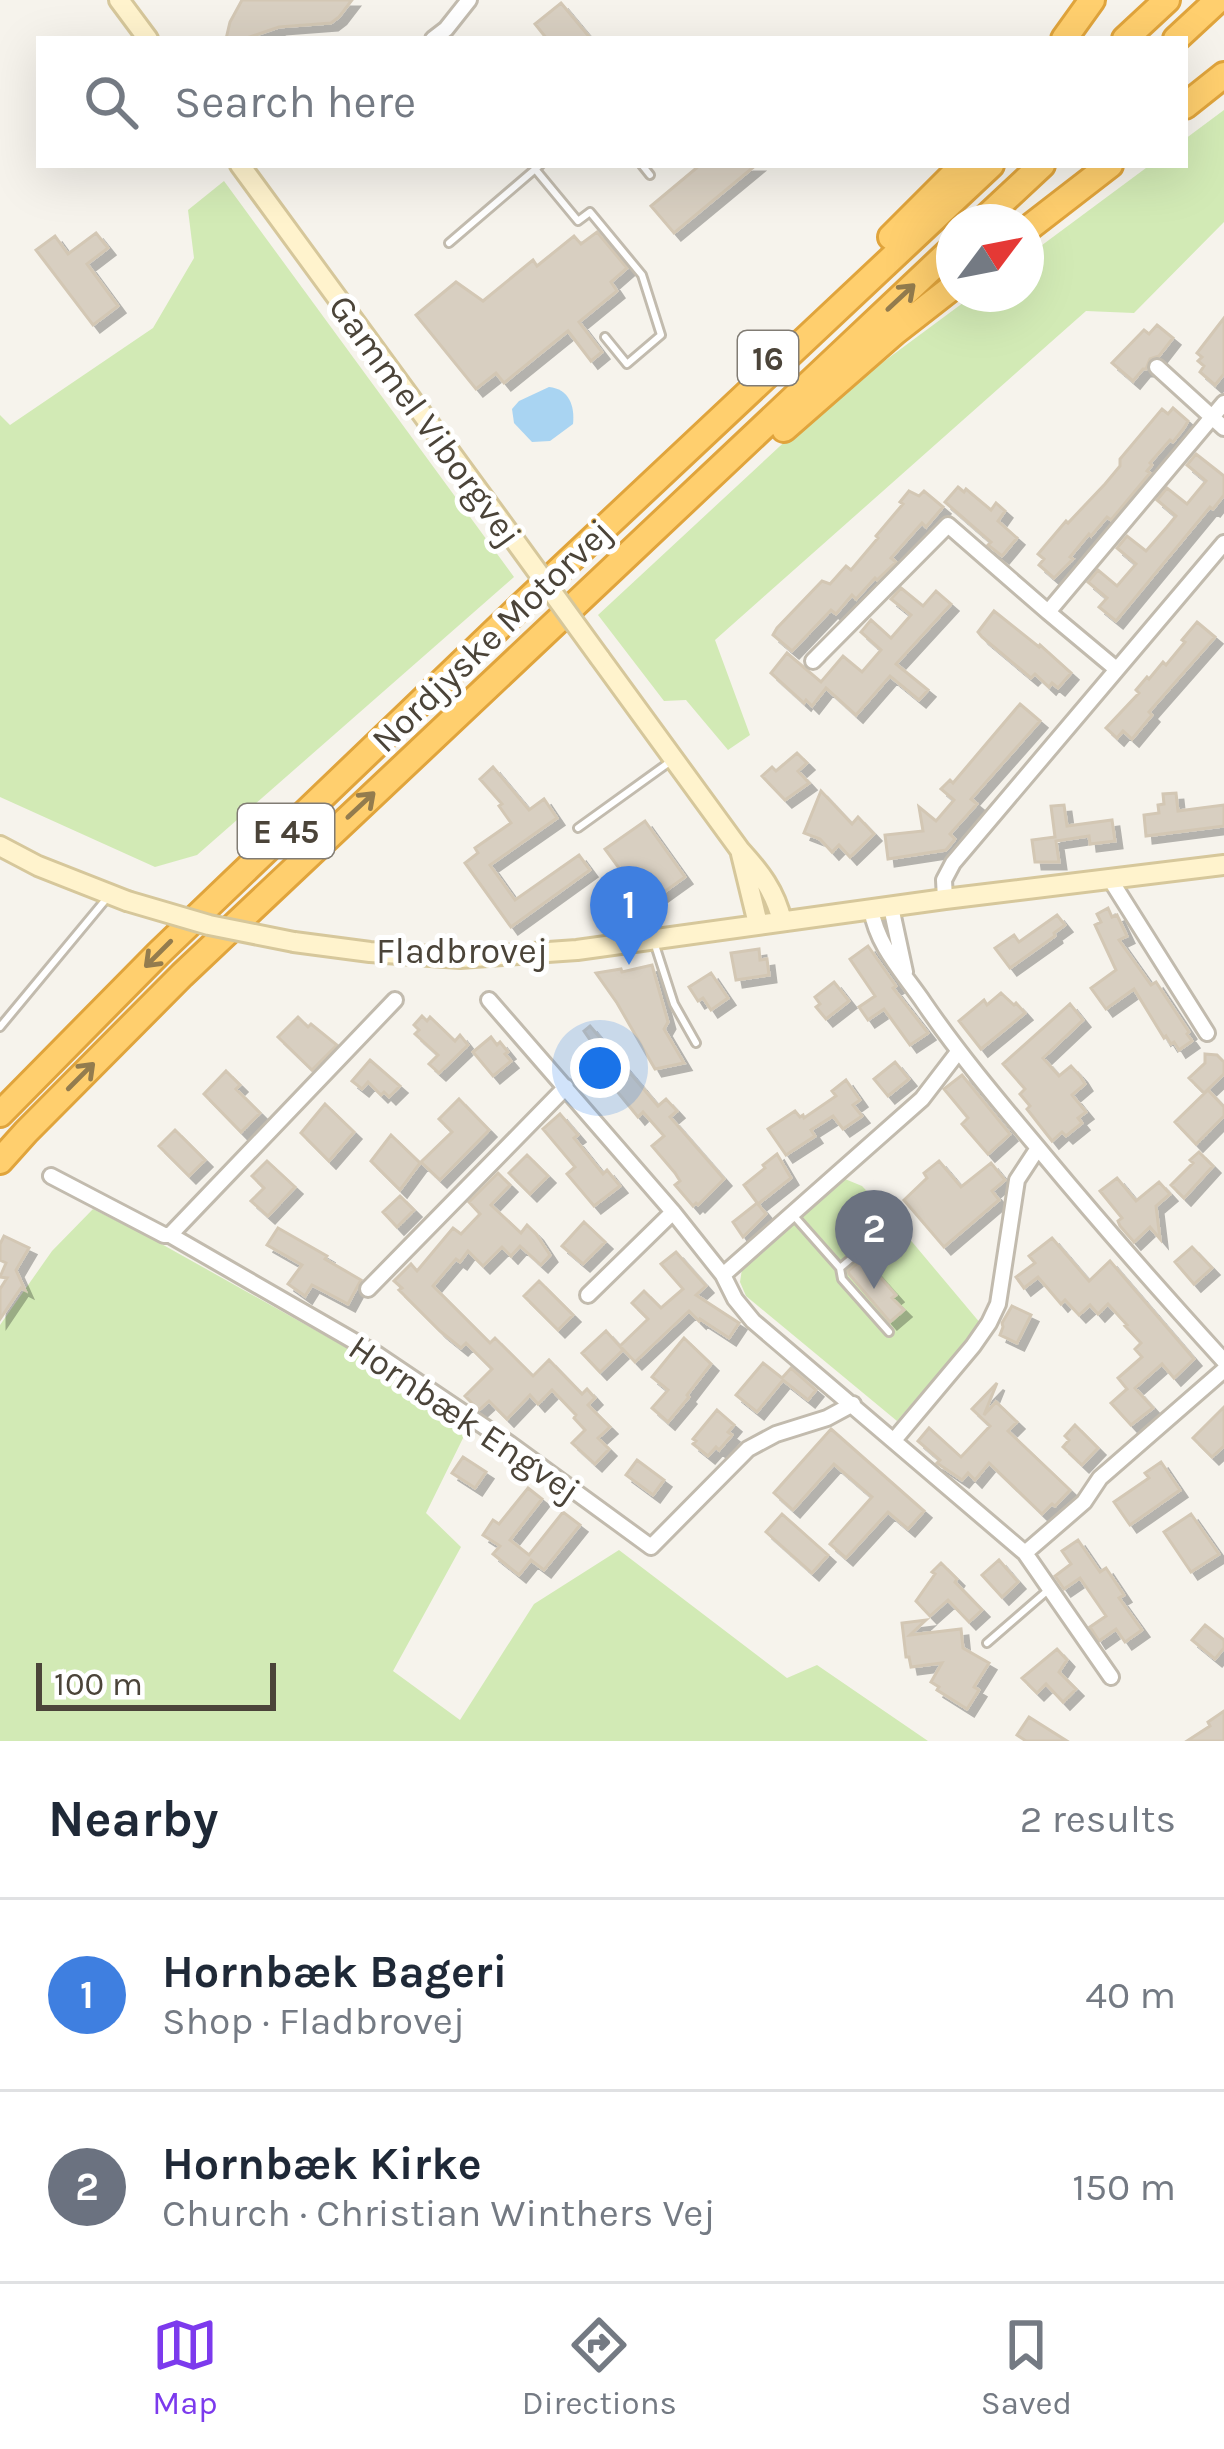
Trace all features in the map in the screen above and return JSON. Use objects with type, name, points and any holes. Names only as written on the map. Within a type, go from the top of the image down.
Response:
[{"type":"highway","points":[[1066,36],[1092,0]]},
{"type":"highway","points":[[1128,36],[1167,0]]},
{"type":"highway","points":[[1179,36],[1218,0]]},
{"type":"highway","points":[[1188,106],[1224,76]]},
{"type":"highway","points":[[1188,107],[1224,88]]},
{"type":"highway","name":"16","points":[[576,554],[960,168]]},
{"type":"highway","name":"Nordjyske Motorvej","points":[[0,1114],[159,953],[988,168]]},
{"type":"highway","points":[[1000,204],[1039,168]]},
{"type":"highway","points":[[1044,216],[1106,168]]},
{"type":"highway","name":"Nordjyske Motorvej","points":[[0,1161],[182,975],[936,265]]},
{"type":"highway","name":"16","points":[[540,636],[936,300]]},
{"type":"main road","points":[[119,0],[146,36]]},
{"type":"main road","name":"Gammel Viborgvej","points":[[242,168],[762,874],[782,921]]},
{"type":"main road","name":"Fladbrovej","points":[[0,846],[118,898],[209,925],[370,952],[460,958],[577,950],[1224,865]]},
{"type":"main road","name":"Gammel Viborgvej","points":[[740,850],[758,924]]},
{"type":"street","points":[[445,36],[469,0]]},
{"type":"street","points":[[1157,367],[1218,422]]},
{"type":"street","points":[[1048,612],[1218,422],[1224,403]]},
{"type":"street","points":[[813,661],[948,525],[1115,668]]},
{"type":"street","points":[[945,899],[944,880],[953,863],[1223,546]]},
{"type":"street","points":[[1110,879],[1207,1033]]},
{"type":"street","points":[[881,908],[906,977],[958,1052],[1134,1263],[1224,1361]]},
{"type":"street","points":[[170,1235],[395,1000]]},
{"type":"street","points":[[489,1000],[673,1212],[753,1321],[1025,1553],[1111,1677]]},
{"type":"street","points":[[723,1275],[922,1099],[958,1052]]},
{"type":"street","points":[[368,1289],[566,1088]]},
{"type":"street","points":[[895,1439],[989,1323],[1000,1291],[1017,1180],[1038,1148]]},
{"type":"street","name":"Hornbæk Engvej","points":[[51,1176],[170,1235],[378,1355],[651,1547],[748,1449],[854,1404]]},
{"type":"street","points":[[588,1295],[673,1212]]},
{"type":"street","points":[[1025,1553],[1084,1502],[1100,1478],[1224,1370]]},
{"type":"lane","points":[[448,243],[536,168]]},
{"type":"lane","points":[[538,168],[578,221],[590,212],[642,275],[662,335],[627,364],[605,337]]},
{"type":"lane","points":[[644,168],[650,175]]},
{"type":"lane","points":[[578,828],[674,759]]},
{"type":"lane","points":[[0,1027],[118,898]]},
{"type":"lane","points":[[653,938],[674,1004],[696,1043]]},
{"type":"lane","points":[[792,1214],[889,1333]]},
{"type":"lane","points":[[840,1268],[859,1252]]},
{"type":"lane","points":[[987,1643],[1050,1589]]},
{"type":"green space","points":[[1224,110],[1224,222],[1134,313],[1086,311],[715,640],[750,735],[728,750],[686,700],[664,701],[598,615],[821,408],[951,312],[1044,312],[1044,244],[1146,168],[1188,168],[1188,137]]},
{"type":"green space","points":[[224,181],[514,577],[197,855],[155,867],[0,797],[0,415],[10,425],[153,328],[194,258],[188,210]]},
{"type":"green space","points":[[845,1179],[862,1186],[981,1324],[897,1421],[746,1296],[740,1282],[742,1269]]},
{"type":"green space","points":[[93,1209],[358,1354],[467,1430],[426,1513],[461,1547],[393,1671],[460,1720],[534,1604],[619,1550],[787,1678],[817,1665],[928,1741],[0,1741],[0,1325],[52,1251]]},
{"type":"water","points":[[549,387],[569,400],[573,424],[550,441],[532,442],[514,423],[512,409]]},
{"type":"building","points":[[242,0],[352,0],[331,23],[227,36]]},
{"type":"building","points":[[561,3],[588,36],[545,36],[535,24]]},
{"type":"building","points":[[696,168],[752,168],[674,233],[651,206]]},
{"type":"building","points":[[597,232],[627,268],[611,282],[617,291],[579,322],[602,352],[591,361],[568,331],[504,383],[496,373],[476,389],[416,315],[456,282],[483,301],[533,260],[537,266],[574,236],[581,244]]},
{"type":"building","points":[[96,233],[108,248],[87,264],[118,306],[93,325],[36,250],[55,236],[68,254]]},
{"type":"building","points":[[1224,318],[1224,374],[1215,385],[1200,372],[1204,366],[1197,353]]},
{"type":"building","points":[[1157,325],[1173,338],[1133,381],[1112,363],[1144,330],[1149,334]]},
{"type":"building","points":[[1173,408],[1188,421],[1184,428],[1150,463],[1150,473],[1111,520],[1107,517],[1089,534],[1054,578],[1039,565],[1044,559],[1038,554],[1105,484],[1162,409],[1168,414]]},
{"type":"building","points":[[1196,454],[1224,476],[1224,495],[1116,621],[1099,607],[1107,598],[1088,582],[1098,570],[1117,586],[1136,564],[1117,548],[1127,536],[1146,551],[1167,527],[1176,516],[1157,500],[1167,488],[1187,504],[1206,481],[1187,465]]},
{"type":"building","points":[[958,487],[991,510],[996,503],[1005,511],[998,521],[1017,538],[1002,556],[945,502]]},
{"type":"building","points":[[909,491],[919,496],[924,491],[943,507],[891,558],[896,562],[856,599],[852,595],[836,614],[831,610],[792,651],[773,635],[777,628],[822,581],[830,584],[846,566],[851,570]]},
{"type":"building","points":[[901,588],[923,606],[936,591],[951,604],[896,664],[928,690],[919,700],[890,676],[856,715],[826,688],[812,706],[804,703],[771,673],[787,653],[821,682],[843,656],[862,672],[881,650],[861,632],[871,620],[891,638],[911,615],[891,599]]},
{"type":"building","points":[[994,611],[1071,673],[1058,688],[1052,683],[1049,687],[1035,674],[1031,678],[982,637],[978,632]]},
{"type":"building","points":[[1197,622],[1215,637],[1149,712],[1152,715],[1132,739],[1123,731],[1117,738],[1106,728],[1139,693],[1136,690],[1147,677],[1163,662],[1166,665]]},
{"type":"building","points":[[1020,704],[1040,721],[971,799],[977,804],[950,834],[955,839],[946,850],[888,859],[885,835],[923,831],[919,807],[936,821],[954,800],[941,789],[950,780],[953,783]]},
{"type":"building","points":[[797,753],[807,763],[798,771],[809,783],[785,800],[762,776]]},
{"type":"building","points":[[493,767],[529,810],[544,799],[557,818],[490,865],[515,900],[579,855],[590,870],[511,927],[465,863],[478,853],[475,848],[511,823],[480,779]]},
{"type":"building","points":[[821,791],[852,824],[858,817],[874,834],[850,857],[839,845],[832,852],[820,839],[804,833]]},
{"type":"building","points":[[1176,793],[1178,811],[1224,805],[1224,826],[1146,836],[1144,815],[1159,813],[1163,794]]},
{"type":"building","points":[[1064,805],[1067,826],[1112,820],[1115,841],[1090,844],[1089,836],[1056,841],[1059,862],[1035,862],[1032,840],[1055,837],[1051,806]]},
{"type":"building","points":[[645,821],[685,877],[646,905],[605,849]]},
{"type":"building","points":[[1108,908],[1127,936],[1119,940],[1151,985],[1156,982],[1189,1032],[1192,1041],[1179,1050],[1164,1038],[1134,989],[1106,1009],[1091,988],[1116,970],[1095,925],[1101,922],[1097,914]]},
{"type":"building","points":[[1057,915],[1065,925],[1010,968],[995,948],[1014,935],[1019,942]]},
{"type":"building","points":[[868,946],[928,1033],[910,1045],[884,1009],[868,1020],[859,1007],[875,996],[850,959]]},
{"type":"building","points":[[759,949],[760,960],[767,959],[769,975],[736,980],[731,953]]},
{"type":"building","points":[[652,965],[668,1022],[664,1029],[684,1063],[655,1069],[596,973]]},
{"type":"building","points":[[711,973],[728,998],[711,1010],[689,987]]},
{"type":"building","points":[[834,982],[849,1001],[826,1019],[815,997]]},
{"type":"building","points":[[1001,993],[1025,1013],[981,1049],[959,1021],[984,1000],[987,1005]]},
{"type":"building","points":[[1070,1004],[1083,1020],[1043,1058],[1059,1076],[1071,1066],[1080,1076],[1085,1084],[1072,1095],[1086,1112],[1078,1118],[1082,1123],[1052,1141],[1027,1109],[1030,1106],[1020,1094],[1025,1089],[1003,1064]]},
{"type":"building","points":[[422,1016],[427,1021],[430,1017],[455,1041],[460,1035],[468,1045],[439,1073],[429,1064],[438,1055],[415,1034],[419,1030],[414,1025]]},
{"type":"building","points":[[298,1017],[337,1045],[312,1070],[278,1037]]},
{"type":"building","points":[[590,1026],[658,1106],[666,1099],[677,1111],[670,1117],[724,1179],[698,1205],[693,1206],[675,1185],[680,1181],[652,1146],[664,1136],[643,1112],[638,1117],[607,1079],[597,1088],[583,1071],[601,1056],[584,1031]]},
{"type":"building","points":[[491,1037],[497,1045],[500,1042],[511,1061],[493,1076],[473,1052]]},
{"type":"building","points":[[1205,1054],[1217,1055],[1224,1062],[1224,1074],[1204,1093],[1189,1078],[1205,1063]]},
{"type":"building","points":[[370,1060],[400,1086],[389,1097],[368,1082],[362,1089],[352,1081]]},
{"type":"building","points":[[895,1062],[909,1079],[888,1096],[874,1079]]},
{"type":"building","points":[[226,1071],[260,1113],[241,1132],[204,1094]]},
{"type":"building","points":[[962,1075],[1010,1134],[988,1154],[962,1124],[968,1118],[944,1089]]},
{"type":"building","points":[[846,1080],[860,1100],[853,1105],[862,1116],[843,1129],[833,1116],[811,1130],[815,1136],[786,1155],[768,1129],[795,1111],[804,1118],[836,1096],[832,1091]]},
{"type":"building","points":[[1208,1090],[1224,1107],[1224,1116],[1196,1144],[1175,1122]]},
{"type":"building","points":[[459,1099],[489,1130],[440,1180],[421,1162],[452,1132],[439,1119]]},
{"type":"building","points":[[325,1104],[354,1132],[329,1161],[301,1133]]},
{"type":"building","points":[[560,1114],[603,1174],[607,1170],[620,1186],[594,1206],[567,1174],[575,1167],[543,1129]]},
{"type":"building","points":[[175,1130],[205,1160],[189,1176],[159,1146]]},
{"type":"building","points":[[391,1135],[420,1163],[400,1190],[371,1161]]},
{"type":"building","points":[[1199,1152],[1213,1166],[1184,1198],[1171,1185]]},
{"type":"building","points":[[777,1154],[791,1178],[758,1204],[744,1185]]},
{"type":"building","points":[[527,1155],[548,1176],[530,1194],[509,1173]]},
{"type":"building","points":[[267,1161],[295,1187],[268,1216],[251,1201],[264,1188],[252,1176]]},
{"type":"building","points":[[939,1161],[961,1187],[991,1163],[1005,1180],[992,1191],[999,1200],[944,1247],[904,1200]]},
{"type":"building","points":[[498,1173],[510,1185],[491,1205],[521,1233],[527,1225],[550,1255],[541,1265],[520,1246],[511,1256],[502,1247],[483,1266],[468,1251],[433,1286],[490,1343],[495,1338],[533,1376],[549,1360],[582,1394],[587,1389],[595,1398],[588,1405],[610,1427],[598,1438],[609,1449],[595,1464],[572,1443],[585,1430],[552,1390],[538,1404],[530,1395],[507,1419],[489,1401],[479,1410],[465,1396],[492,1369],[466,1343],[461,1348],[440,1331],[394,1281],[411,1264],[417,1271],[453,1228],[461,1234],[480,1214],[469,1202]]},
{"type":"building","points":[[1117,1178],[1136,1201],[1159,1182],[1170,1194],[1156,1206],[1160,1239],[1150,1227],[1134,1242],[1120,1226],[1122,1218],[1100,1191]]},
{"type":"building","points":[[400,1196],[414,1210],[397,1227],[383,1212]]},
{"type":"building","points":[[757,1203],[766,1214],[743,1237],[733,1222]]},
{"type":"building","points":[[584,1222],[605,1242],[583,1264],[562,1246]]},
{"type":"building","points":[[278,1228],[361,1280],[348,1304],[312,1285],[305,1296],[288,1284],[302,1265],[267,1245]]},
{"type":"building","points":[[4,1236],[29,1248],[16,1270],[25,1290],[21,1288],[0,1319],[0,1289],[7,1278],[0,1277],[6,1263],[0,1260]]},
{"type":"building","points":[[1052,1238],[1089,1281],[1110,1261],[1194,1359],[1174,1378],[1162,1364],[1135,1388],[1153,1408],[1131,1425],[1111,1403],[1127,1389],[1118,1378],[1142,1357],[1135,1349],[1141,1343],[1108,1304],[1098,1314],[1090,1305],[1079,1315],[1065,1300],[1061,1304],[1038,1277],[1024,1288],[1016,1277],[1035,1263],[1029,1256]]},
{"type":"building","points":[[1192,1247],[1212,1268],[1194,1284],[1175,1262]]},
{"type":"building","points":[[676,1252],[706,1286],[696,1295],[739,1323],[729,1338],[689,1311],[635,1362],[620,1346],[648,1319],[632,1303],[644,1291],[661,1308],[683,1289],[661,1264]]},
{"type":"building","points":[[860,1261],[868,1270],[871,1267],[904,1310],[890,1322],[849,1274]]},
{"type":"building","points":[[539,1281],[573,1315],[558,1330],[524,1296]]},
{"type":"building","points":[[1012,1306],[1031,1315],[1017,1343],[1000,1335]]},
{"type":"building","points":[[606,1331],[623,1350],[600,1372],[582,1353]]},
{"type":"building","points":[[684,1338],[711,1364],[668,1422],[652,1408],[668,1390],[652,1377]]},
{"type":"building","points":[[763,1363],[782,1378],[791,1368],[816,1390],[808,1400],[783,1380],[757,1412],[736,1395]]},
{"type":"building","points":[[997,1383],[984,1415],[996,1402],[1017,1422],[1008,1431],[1070,1490],[1042,1514],[989,1463],[975,1480],[968,1473],[962,1480],[937,1463],[940,1460],[918,1441],[929,1428],[961,1457],[990,1426],[972,1409]]},
{"type":"building","points":[[1224,1407],[1224,1446],[1212,1457],[1193,1438]]},
{"type":"building","points":[[717,1410],[734,1425],[728,1432],[732,1435],[708,1456],[693,1439]]},
{"type":"building","points":[[1075,1425],[1098,1448],[1082,1465],[1063,1447]]},
{"type":"building","points":[[831,1429],[924,1511],[908,1529],[888,1512],[846,1558],[830,1544],[872,1497],[834,1464],[793,1510],[774,1493]]},
{"type":"building","points":[[463,1457],[486,1472],[475,1488],[452,1473]]},
{"type":"building","points":[[637,1460],[664,1480],[653,1495],[626,1475]]},
{"type":"building","points":[[1161,1462],[1180,1490],[1130,1525],[1114,1502],[1149,1478],[1145,1473]]},
{"type":"building","points":[[528,1488],[542,1499],[510,1540],[529,1555],[563,1512],[580,1525],[544,1570],[531,1560],[519,1575],[493,1554],[500,1546],[483,1535],[493,1520],[499,1524]]},
{"type":"building","points":[[782,1514],[828,1555],[812,1573],[766,1532]]},
{"type":"building","points":[[1191,1514],[1219,1554],[1191,1572],[1164,1532]]},
{"type":"building","points":[[1078,1540],[1100,1572],[1106,1568],[1124,1595],[1119,1598],[1142,1630],[1125,1642],[1116,1629],[1099,1641],[1090,1627],[1106,1616],[1080,1578],[1064,1589],[1055,1576],[1071,1564],[1062,1551]]},
{"type":"building","points":[[999,1560],[1018,1582],[1002,1597],[982,1575]]},
{"type":"building","points":[[941,1563],[982,1610],[969,1622],[948,1600],[930,1616],[916,1601]]},
{"type":"building","points":[[926,1620],[910,1635],[961,1629],[963,1648],[989,1663],[967,1709],[931,1682],[942,1663],[911,1667],[906,1657],[902,1623]]},
{"type":"building","points":[[1205,1625],[1224,1640],[1215,1659],[1192,1640]]},
{"type":"building","points":[[1057,1649],[1067,1660],[1059,1672],[1076,1689],[1063,1702],[1046,1684],[1037,1693],[1022,1678]]},
{"type":"building","points":[[1224,1711],[1224,1741],[1187,1741],[1210,1726],[1208,1722]]},
{"type":"building","points":[[1029,1717],[1067,1741],[1026,1741],[1017,1735]]},
{"type":"place","name":"Hornbæk Bageri","points":[[629,965]]},
{"type":"place","name":"Hornbæk Kirke","points":[[874,1289]]}]
